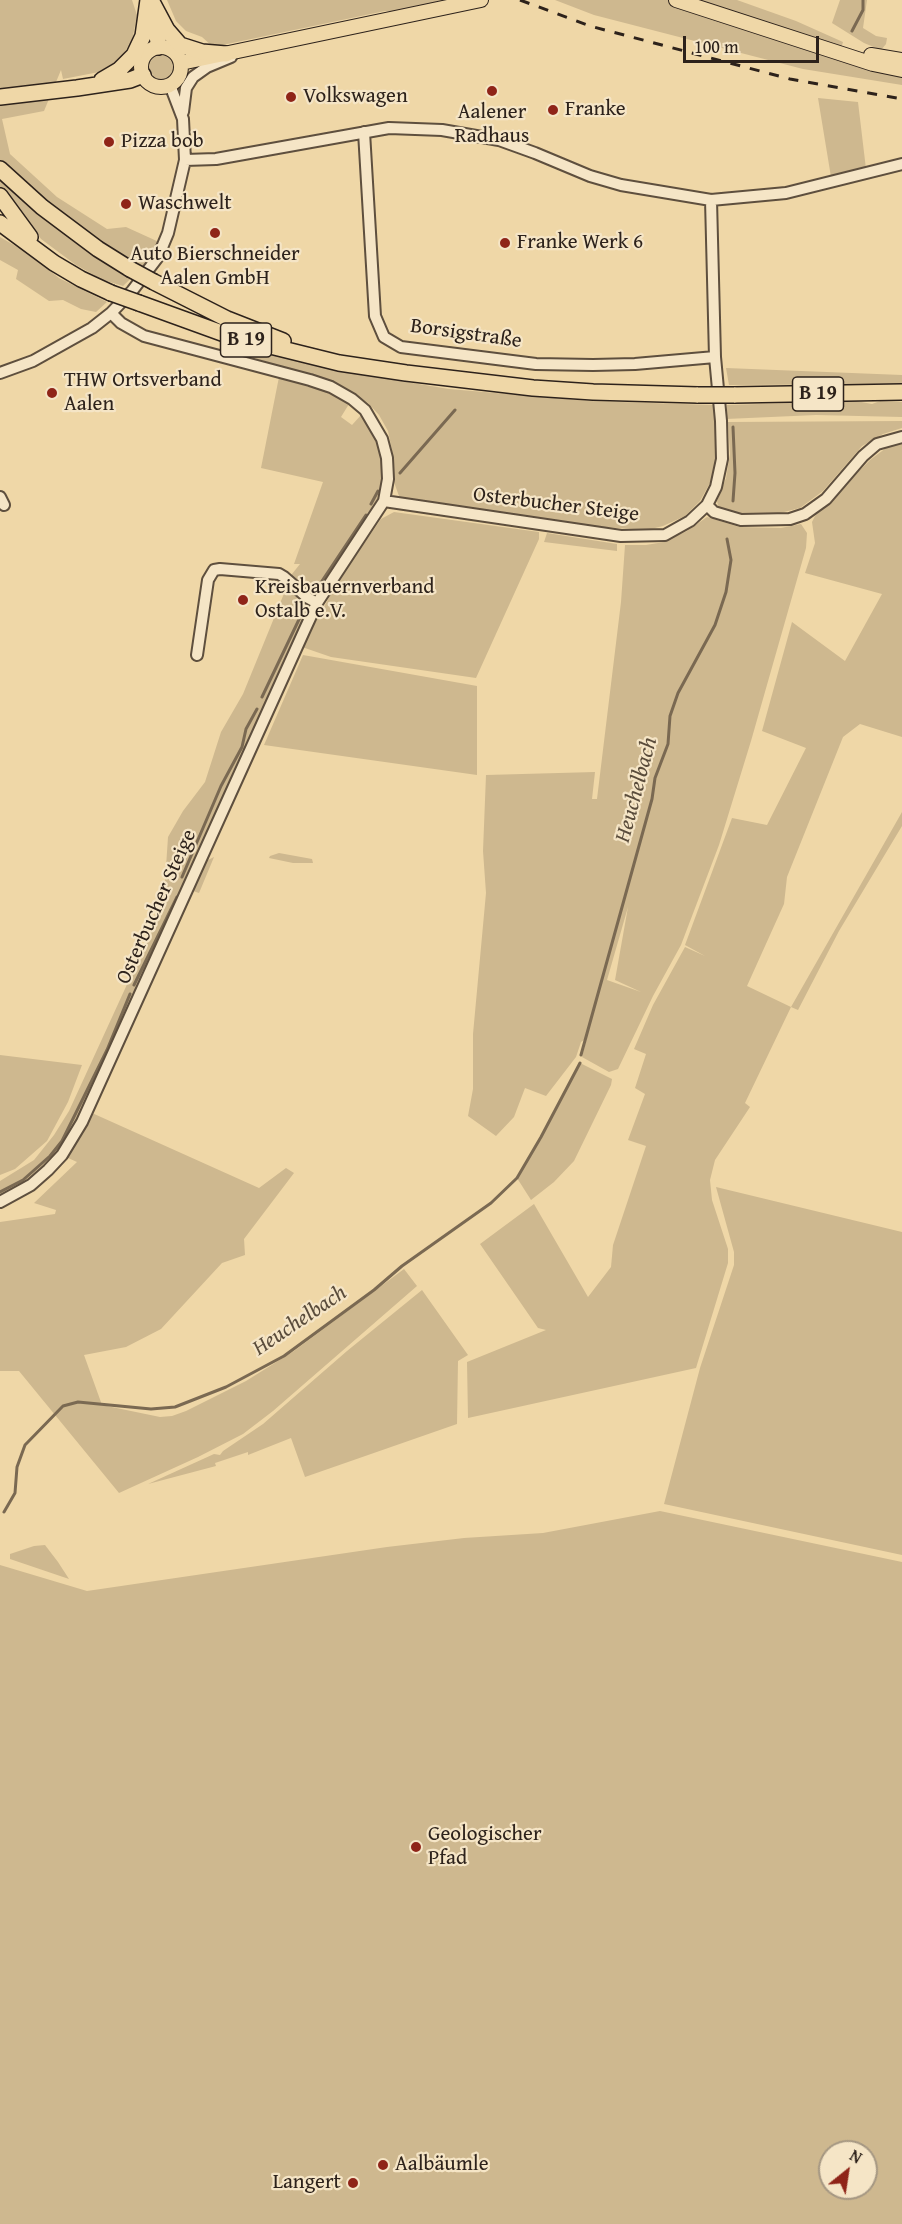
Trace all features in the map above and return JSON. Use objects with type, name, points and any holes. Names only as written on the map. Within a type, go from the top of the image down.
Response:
[{"type":"highway","points":[[150,0],[159,46]]},
{"type":"highway","points":[[150,0],[167,30],[180,45],[202,52],[226,54]]},
{"type":"highway","points":[[77,88],[112,75],[126,65],[134,55],[143,36],[150,0]]},
{"type":"highway","points":[[0,97],[130,80],[143,75]]},
{"type":"highway","name":"B 19","points":[[0,169],[42,207],[98,249],[130,269],[249,328],[358,365]]},
{"type":"highway","name":"B 19","points":[[0,196],[20,226],[54,263]]},
{"type":"highway","name":"B 19","points":[[0,223],[54,263],[111,293],[240,338],[308,356],[406,374],[593,392],[698,395],[902,392]]},
{"type":"main road","points":[[181,63],[481,0]]},
{"type":"main road","points":[[676,0],[898,71]]},
{"type":"main road","points":[[799,39],[902,60]]},
{"type":"main road","points":[[159,46],[173,51],[181,63],[179,76],[170,85],[164,87],[151,85],[143,75],[141,66],[143,57],[150,50],[159,46]]},
{"type":"street","points":[[0,373],[10,371],[92,328],[111,314],[132,291],[158,257],[168,233],[185,160],[184,94],[193,77],[207,68],[250,50]]},
{"type":"street","points":[[170,85],[183,118]]},
{"type":"street","points":[[185,160],[216,159],[364,132],[414,128],[465,133],[499,140],[621,186],[711,200],[786,193],[902,164]]},
{"type":"street","name":"Borsigstraße","points":[[364,132],[375,316],[384,337],[401,348],[536,363],[581,365],[635,364],[715,357]]},
{"type":"street","name":"Osterbucher Steige","points":[[0,1202],[31,1185],[48,1170],[62,1155],[82,1122],[318,603],[384,501],[635,537],[665,535],[690,521],[707,505],[716,487],[722,459],[715,357],[711,200]]},
{"type":"street","points":[[111,314],[144,336],[310,380],[331,387],[352,399],[364,410],[382,439],[387,458],[388,479],[384,501]]},
{"type":"street","points":[[707,505],[714,513],[741,520],[790,519],[805,514],[826,499],[863,456],[878,444],[902,437]]},
{"type":"street","points":[[196,655],[208,580],[214,570],[220,568],[279,574],[308,598],[318,603]]},
{"type":"shaded area","points":[[0,0],[132,0],[137,15],[132,41],[119,60],[99,72],[63,79],[61,70],[44,111],[2,119],[10,154],[57,197],[107,229],[126,227],[159,242],[149,261],[123,286],[103,280],[76,265],[41,239],[20,209],[0,203]]},
{"type":"shaded area","points":[[167,0],[450,0],[406,11],[385,11],[213,47],[202,37],[186,31],[176,21]]},
{"type":"shaded area","points":[[555,0],[737,0],[796,21],[843,42],[838,58],[902,78],[902,85],[803,69],[594,15]]},
{"type":"shaded area","points":[[840,0],[867,0],[863,28],[876,36],[887,38],[881,50],[864,43],[832,23]]},
{"type":"shaded area","points":[[161,53],[171,57],[175,67],[171,77],[161,81],[151,77],[147,67],[151,57]]},
{"type":"shaded area","points":[[818,98],[858,102],[866,169],[831,177]]},
{"type":"shaded area","points":[[0,237],[26,252],[59,278],[107,302],[96,312],[81,309],[63,300],[49,301],[16,279],[18,270],[0,260]]},
{"type":"shaded area","points":[[240,346],[352,373],[449,389],[590,401],[714,405],[717,458],[711,481],[700,501],[685,516],[647,530],[603,527],[400,499],[394,482],[388,431],[379,415],[368,403],[333,382],[240,352]]},
{"type":"shaded area","points":[[726,368],[902,375],[902,384],[729,385]]},
{"type":"shaded area","points":[[279,377],[313,386],[349,404],[341,417],[352,425],[362,414],[380,450],[384,479],[381,497],[365,525],[317,593],[303,621],[74,1126],[60,1149],[46,1165],[29,1179],[0,1196],[0,1181],[34,1160],[69,1111],[146,943],[165,882],[168,837],[183,811],[205,782],[221,732],[243,694],[292,574],[300,564],[294,564],[323,482],[261,468]]},
{"type":"shaded area","points":[[856,401],[872,404],[880,401],[902,402],[902,417],[816,415],[726,419],[727,405]]},
{"type":"shaded area","points":[[902,421],[902,428],[883,434],[862,446],[823,491],[800,508],[757,515],[735,513],[718,506],[717,501],[726,478],[730,454],[728,422]]},
{"type":"shaded area","points":[[902,443],[902,737],[860,724],[843,737],[787,877],[784,904],[747,986],[791,1007],[745,1103],[750,1107],[715,1160],[710,1180],[712,1200],[728,1249],[728,1263],[696,1368],[468,1418],[467,1362],[546,1330],[538,1328],[480,1244],[534,1204],[588,1297],[611,1267],[613,1245],[646,1146],[628,1140],[645,1094],[635,1088],[646,1054],[634,1049],[653,1005],[685,947],[705,956],[685,945],[732,818],[767,825],[806,748],[762,731],[792,622],[845,661],[882,594],[805,573],[815,543],[812,522],[815,516],[870,460],[890,445]]},
{"type":"shaded area","points":[[394,512],[539,532],[539,539],[476,678],[331,657],[302,647],[337,583],[381,519]]},
{"type":"shaded area","points":[[707,517],[739,527],[781,528],[801,524],[807,533],[806,548],[719,845],[681,945],[653,996],[618,1069],[609,1072],[582,1057],[587,1038],[581,1042],[576,1057],[546,1096],[525,1088],[514,1117],[496,1136],[468,1116],[473,1089],[473,1034],[486,893],[483,851],[486,775],[595,772],[592,799],[597,799],[621,602],[625,545],[664,542],[687,531]],"holes":[[[628,907],[615,980],[641,992],[607,980]]]},
{"type":"shaded area","points":[[547,533],[617,544],[617,551],[544,542]]},
{"type":"shaded area","points":[[303,655],[477,686],[477,775],[264,745]]},
{"type":"shaded area","points":[[902,812],[902,826],[839,931],[798,1010],[791,1007]]},
{"type":"shaded area","points":[[279,853],[312,859],[313,863],[293,863],[269,858]]},
{"type":"shaded area","points":[[214,857],[199,893],[193,891],[206,861]]},
{"type":"shaded area","points":[[0,1055],[82,1065],[68,1102],[47,1141],[15,1169],[0,1175]]},
{"type":"shaded area","points":[[580,1063],[612,1079],[611,1085],[574,1161],[554,1182],[531,1200],[517,1178]]},
{"type":"shaded area","points":[[92,1113],[259,1188],[286,1168],[294,1173],[244,1239],[245,1255],[222,1263],[161,1329],[126,1347],[84,1355],[102,1405],[160,1417],[186,1411],[246,1381],[294,1351],[404,1269],[417,1286],[273,1411],[243,1434],[119,1493],[19,1371],[0,1371],[0,1222],[55,1214],[56,1210],[34,1203],[77,1162],[66,1157]]},
{"type":"shaded area","points":[[716,1187],[902,1232],[902,1555],[664,1504],[700,1368],[734,1265],[734,1252]]},
{"type":"shaded area","points":[[422,1290],[468,1355],[458,1361],[457,1424],[305,1477],[291,1438],[248,1455],[248,1452],[215,1463],[216,1466],[148,1484],[214,1454],[220,1455],[263,1424]]},
{"type":"shaded area","points":[[660,1511],[902,1562],[902,2224],[0,2224],[0,1565],[87,1591],[387,1547],[464,1538],[543,1533]]},
{"type":"shaded area","points":[[45,1545],[69,1579],[10,1559],[10,1554]]},
{"type":"waterway","name":"Heuchelbach","points":[[852,31],[863,10],[863,0]]},
{"type":"waterway","points":[[400,473],[455,410]]},
{"type":"waterway","name":"Heuchelbach","points":[[733,427],[735,473],[733,501]]},
{"type":"waterway","points":[[371,504],[378,491]]},
{"type":"waterway","points":[[314,593],[366,515]]},
{"type":"waterway","name":"Heuchelbach","points":[[581,1055],[652,799],[655,778],[668,744],[670,716],[678,693],[715,625],[726,592],[731,560],[727,539]]},
{"type":"waterway","points":[[262,697],[304,609]]},
{"type":"waterway","points":[[182,877],[221,786],[242,747],[246,729],[257,709]]},
{"type":"waterway","points":[[134,985],[177,897]]},
{"type":"waterway","points":[[0,1192],[23,1180],[50,1156],[62,1141],[107,1050],[130,994]]},
{"type":"waterway","name":"Heuchelbach","points":[[4,1512],[15,1493],[17,1467],[25,1445],[63,1406],[78,1402],[151,1409],[175,1407],[226,1387],[284,1356],[374,1290],[402,1266],[491,1203],[517,1178],[580,1063]]},
{"type":"railway","points":[[520,0],[590,26],[790,79],[902,99]]},
{"type":"place","name":"Aalener Radhaus","points":[[492,91]]},
{"type":"place","name":"Volkswagen","points":[[291,97]]},
{"type":"place","name":"Franke","points":[[553,110]]},
{"type":"place","name":"Pizza bob","points":[[109,142]]},
{"type":"place","name":"Waschwelt","points":[[126,204]]},
{"type":"place","name":"Auto Bierschneider Aalen GmbH","points":[[215,233]]},
{"type":"place","name":"Franke Werk 6","points":[[505,243]]},
{"type":"place","name":"THW Ortsverband Aalen","points":[[52,393]]},
{"type":"place","name":"Kreisbauernverband Ostalb e.V.","points":[[243,600]]},
{"type":"place","name":"Geologischer Pfad","points":[[416,1847]]},
{"type":"place","name":"Aalbäumle","points":[[383,2165]]},
{"type":"place","name":"Langert","points":[[353,2183]]}]
